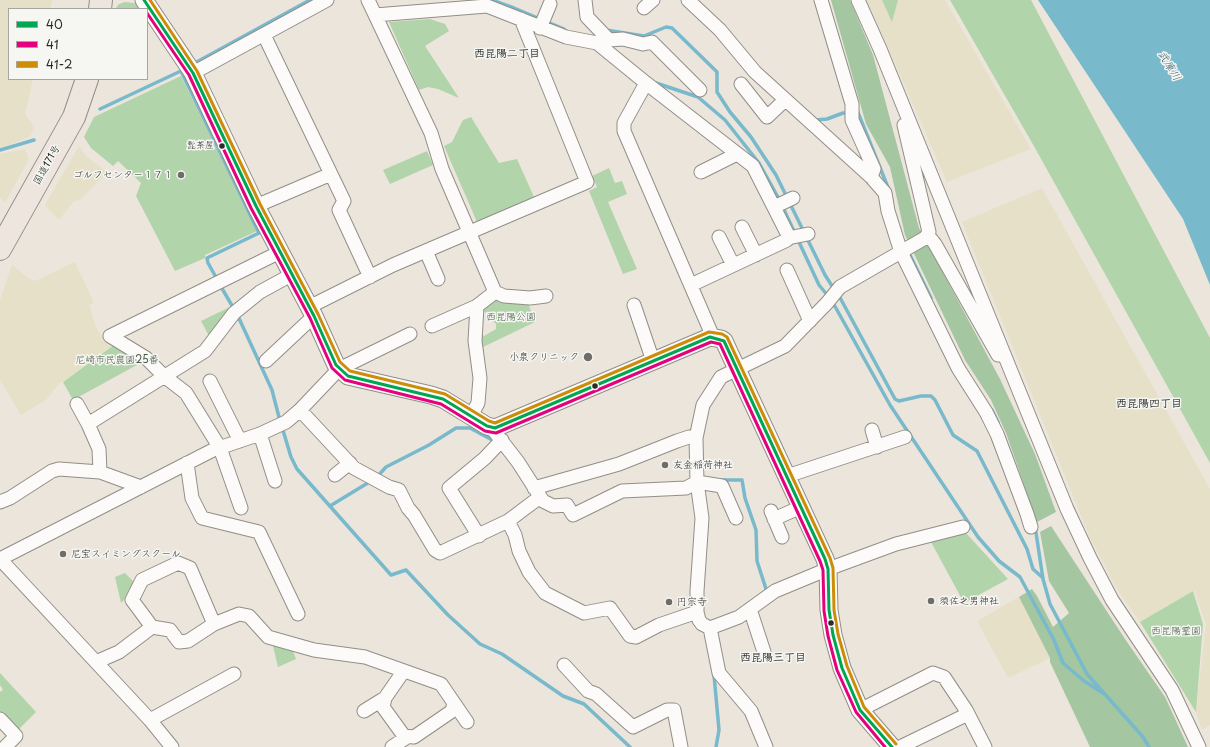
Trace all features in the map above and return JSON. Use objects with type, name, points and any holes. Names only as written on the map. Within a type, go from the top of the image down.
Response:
[{"type":"highway","name":"国道171号","points":[[2,247],[74,117],[87,80]]},
{"type":"street","points":[[144,0],[193,73],[256,206],[291,275],[312,312],[339,369],[353,378],[438,398],[471,416],[496,434],[537,493],[553,506],[567,505],[573,515],[622,491],[686,488],[697,482],[722,486],[736,518]]},
{"type":"street","points":[[193,73],[327,0]]},
{"type":"street","points":[[368,0],[431,133],[442,169],[495,292],[504,296],[530,298],[546,296]]},
{"type":"street","points":[[688,0],[720,30],[755,72],[785,100],[872,173]]},
{"type":"street","points":[[821,0],[832,31],[852,104],[852,115],[872,173],[885,193],[888,211],[902,251],[958,368],[986,412],[997,434],[1028,514],[1031,527]]},
{"type":"street","points":[[858,0],[898,94],[1067,509],[1112,600],[1172,690],[1199,747]]},
{"type":"street","points":[[375,14],[461,3],[487,6],[520,19],[545,17],[566,37],[599,38],[609,40],[623,39],[643,44],[652,42],[700,90]]},
{"type":"street","points":[[585,6],[599,38],[646,83],[753,166],[776,206],[788,234],[788,238]]},
{"type":"street","points":[[266,362],[312,312],[370,277],[469,232],[587,182],[520,19]]},
{"type":"street","points":[[264,35],[344,201],[339,210],[370,277]]},
{"type":"street","points":[[646,83],[624,123],[624,131],[713,337]]},
{"type":"street","points":[[741,84],[767,117],[785,100]]},
{"type":"street","points":[[898,94],[929,232],[920,241],[840,287],[827,303],[785,346],[721,377],[703,405],[696,438],[697,482],[702,518],[697,612],[702,624],[710,628],[739,617],[775,591],[828,569],[896,544],[963,527]]},
{"type":"street","points":[[701,172],[737,154]]},
{"type":"street","points":[[256,206],[331,174]]},
{"type":"street","points":[[776,206],[793,198]]},
{"type":"street","points":[[742,226],[756,255]]},
{"type":"street","points":[[691,285],[787,240],[788,238],[808,234]]},
{"type":"street","points":[[718,238],[733,265]]},
{"type":"street","points":[[920,241],[931,239],[935,244],[1000,360],[1013,375]]},
{"type":"street","points":[[426,251],[438,279]]},
{"type":"street","points":[[241,508],[220,448],[186,393],[164,376],[146,358],[110,336],[280,252]]},
{"type":"street","points":[[786,270],[810,321]]},
{"type":"street","points":[[88,424],[205,350],[234,313],[260,292],[291,275]]},
{"type":"street","points":[[432,326],[477,306],[495,292]]},
{"type":"street","points":[[634,305],[653,361]]},
{"type":"street","points":[[471,416],[478,403],[480,378],[475,341],[477,306]]},
{"type":"street","points":[[172,747],[150,720],[0,559],[187,463],[220,448],[260,434],[286,422],[300,410],[339,369],[396,344],[410,334]]},
{"type":"street","points":[[479,536],[449,488],[485,458],[496,434],[502,427],[653,361],[713,337],[724,341],[826,559],[828,569],[829,610],[832,635],[842,668],[860,710],[892,747]]},
{"type":"street","points":[[210,381],[240,441]]},
{"type":"street","points":[[77,404],[99,449],[100,472]]},
{"type":"street","points":[[300,410],[354,468],[389,487],[398,490],[434,550],[440,553],[479,536],[508,521],[537,493],[619,464],[677,441],[689,437],[696,438]]},
{"type":"street","points":[[872,430],[877,447]]},
{"type":"street","points":[[260,434],[275,481]]},
{"type":"street","points":[[787,476],[905,437]]},
{"type":"street","points":[[187,463],[192,498],[202,518],[259,532],[298,614]]},
{"type":"street","points":[[335,474],[350,463]]},
{"type":"street","points":[[0,502],[10,498],[52,470],[100,472],[141,487]]},
{"type":"street","points":[[782,537],[772,515],[801,506]]},
{"type":"street","points":[[508,521],[515,535],[519,551],[529,572],[545,592],[584,613],[610,608],[630,636],[636,636],[659,625],[697,612]]},
{"type":"street","points":[[214,624],[190,568],[178,563],[142,580],[132,600],[152,627],[170,630],[179,642],[188,641],[214,624],[239,614],[249,616],[268,637],[314,650],[366,657],[403,672],[441,684],[467,722]]},
{"type":"street","points":[[750,609],[764,652]]},
{"type":"street","points":[[96,662],[119,652],[152,627]]},
{"type":"street","points":[[710,628],[719,673],[751,711],[766,747]]},
{"type":"street","points":[[564,665],[588,691],[596,694],[634,728],[667,710],[674,710],[681,747]]},
{"type":"street","points":[[403,672],[385,698],[383,707],[404,736],[417,738]]},
{"type":"street","points":[[150,720],[191,691],[228,673]]},
{"type":"street","points":[[860,710],[933,674],[944,677],[968,714],[985,747]]},
{"type":"street","points":[[364,711],[385,698]]},
{"type":"street","points":[[392,747],[417,738],[452,711],[454,703]]},
{"type":"street","points":[[900,747],[968,714]]},
{"type":"street","points":[[0,719],[16,736],[5,747]]},
{"type":"shaded area","points":[[0,0],[52,0],[50,8],[8,8],[8,80],[33,80],[25,114],[34,127],[29,137],[0,149]]},
{"type":"shaded area","points":[[867,0],[945,0],[1031,149],[947,182]]},
{"type":"shaded area","points":[[79,146],[87,157],[107,172],[80,200],[74,201],[59,220],[45,205]]},
{"type":"shaded area","points":[[25,149],[29,159],[5,203],[0,197],[0,154]]},
{"type":"shaded area","points":[[1042,188],[1210,489],[1210,725],[1202,730],[1196,712],[1206,624],[1194,590],[1140,622],[1118,591],[1090,538],[962,222]]},
{"type":"shaded area","points":[[75,262],[94,303],[89,305],[96,327],[100,334],[112,346],[59,384],[46,400],[21,415],[0,380],[0,300],[12,265],[30,279],[35,281]]},
{"type":"shaded area","points":[[1019,597],[1050,658],[1008,678],[977,621]]},
{"type":"green space","points":[[831,0],[850,0],[873,55],[919,228],[1000,379],[1035,454],[1056,512],[1037,522],[1006,433],[991,400],[965,360],[905,235],[890,167],[866,124]]},
{"type":"green space","points":[[882,0],[898,0],[892,22]]},
{"type":"green space","points":[[950,0],[1031,0],[1210,338],[1210,463],[1035,148]]},
{"type":"green space","points":[[125,2],[134,3],[140,8],[116,8],[119,4]]},
{"type":"green space","points":[[430,19],[445,24],[449,31],[425,46],[459,98],[438,89],[428,87],[419,90],[389,22]]},
{"type":"green space","name":"ゴルフセンター１７１","points":[[181,76],[257,231],[205,255],[205,258],[175,271],[136,196],[141,183],[118,161],[113,166],[91,148],[84,137],[94,117]]},
{"type":"green space","points":[[471,117],[499,163],[517,159],[534,197],[477,222],[444,146],[452,142],[463,120]]},
{"type":"green space","points":[[427,151],[433,165],[390,184],[383,170]]},
{"type":"green space","points":[[609,168],[615,183],[622,181],[627,194],[608,202],[637,269],[623,274],[589,191],[597,187],[592,176]]},
{"type":"green space","name":"西昆陽公園","points":[[492,298],[528,303],[535,322],[479,349],[478,333],[484,336],[496,329],[496,324],[482,309]]},
{"type":"green space","points":[[230,307],[209,336],[201,321]]},
{"type":"green space","name":"尼崎市民農園25番","points":[[118,342],[146,360],[73,400],[63,382]]},
{"type":"green space","points":[[1051,526],[1165,697],[1188,747],[1090,747],[1050,662],[1050,658],[1019,597],[1032,589],[1053,627],[1069,613],[1049,581],[1040,532]]},
{"type":"green space","points":[[966,533],[1008,579],[964,603],[930,540]]},
{"type":"green space","points":[[125,573],[135,583],[132,590],[129,589],[121,603],[115,577]]},
{"type":"green space","name":"西昆陽霊園","points":[[1193,591],[1203,624],[1196,712],[1140,622]]},
{"type":"green space","points":[[275,644],[293,651],[296,659],[278,667],[273,646]]},
{"type":"green space","points":[[0,673],[36,712],[18,730],[0,714],[0,692],[3,690],[0,685]]},
{"type":"water","name":"武庫川","points":[[1038,0],[1210,0],[1210,285],[1183,219]]},
{"type":"waterway","points":[[193,64],[310,0]]},
{"type":"waterway","points":[[492,0],[564,29]]},
{"type":"waterway","points":[[606,30],[644,36],[666,27],[672,28],[717,72],[717,92],[730,112],[751,137],[776,175],[825,275],[834,289]]},
{"type":"waterway","points":[[100,109],[183,70]]},
{"type":"waterway","points":[[181,71],[259,233],[207,258],[208,263],[217,279]]},
{"type":"waterway","points":[[653,82],[698,97],[725,120],[759,163],[779,199],[819,285],[828,296]]},
{"type":"waterway","points":[[857,110],[889,190]]},
{"type":"waterway","points":[[815,120],[827,119],[843,113],[849,113]]},
{"type":"waterway","points":[[0,150],[34,140]]},
{"type":"waterway","points":[[908,251],[931,298]]},
{"type":"waterway","points":[[220,285],[234,309]]},
{"type":"waterway","points":[[838,294],[895,399],[899,401],[921,396],[931,396],[935,400],[953,435],[977,451],[1027,549],[1033,569],[1043,578]]},
{"type":"waterway","points":[[832,301],[890,405],[978,537],[999,561],[1020,577],[1054,640],[1063,663],[1084,681],[1106,695]]},
{"type":"waterway","points":[[237,314],[272,390],[280,421]]},
{"type":"waterway","points":[[992,410],[998,422]]},
{"type":"waterway","points":[[282,427],[291,457],[297,469],[391,575],[406,570],[448,615],[480,644],[502,654],[563,696],[584,704],[630,747]]},
{"type":"waterway","points":[[376,478],[386,467],[429,445],[456,428],[470,428],[496,442]]},
{"type":"waterway","points":[[720,480],[742,480],[745,498],[756,530],[757,561],[767,592],[766,593]]},
{"type":"waterway","points":[[330,506],[371,481]]},
{"type":"waterway","points":[[1035,526],[1043,579],[1050,604],[1087,674],[1143,737],[1149,747]]},
{"type":"waterway","points":[[714,675],[719,730],[716,747]]},
{"type":"transit line","name":"40","points":[[144,0],[193,73],[256,206],[314,316],[336,365],[348,376],[443,399],[487,426],[495,428],[710,337],[724,341],[825,559],[828,569],[829,610],[833,635],[842,668],[860,710],[892,747]]},
{"type":"transit line","name":"41-2","points":[[150,0],[197,71],[260,204],[318,314],[340,362],[350,371],[445,394],[489,421],[495,423],[709,332],[722,334],[727,337],[830,558],[833,568],[834,610],[838,634],[847,666],[864,707],[896,744]]},
{"type":"transit line","name":"41","points":[[148,14],[189,75],[251,208],[310,318],[332,368],[345,380],[441,404],[485,431],[496,433],[711,342],[720,344],[820,561],[823,570],[824,611],[828,636],[837,670],[856,712],[885,747]]},
{"type":"place","name":"髭茶屋","points":[[222,146]]},
{"type":"place","name":"ゴルフセンター１７１","points":[[181,175]]},
{"type":"place","name":"小泉クリニック","points":[[588,357]]},
{"type":"place","name":"友金稲荷神社","points":[[665,465]]},
{"type":"place","name":"尼宝スイミングスクール","points":[[63,554]]},
{"type":"place","name":"須佐之男神社","points":[[931,601]]},
{"type":"place","name":"円宗寺","points":[[669,602]]},
{"type":"district","name":"西昆陽二丁目","points":[[507,54]]},
{"type":"district","name":"西昆陽四丁目","points":[[1149,404]]},
{"type":"district","name":"西昆陽三丁目","points":[[773,658]]}]
